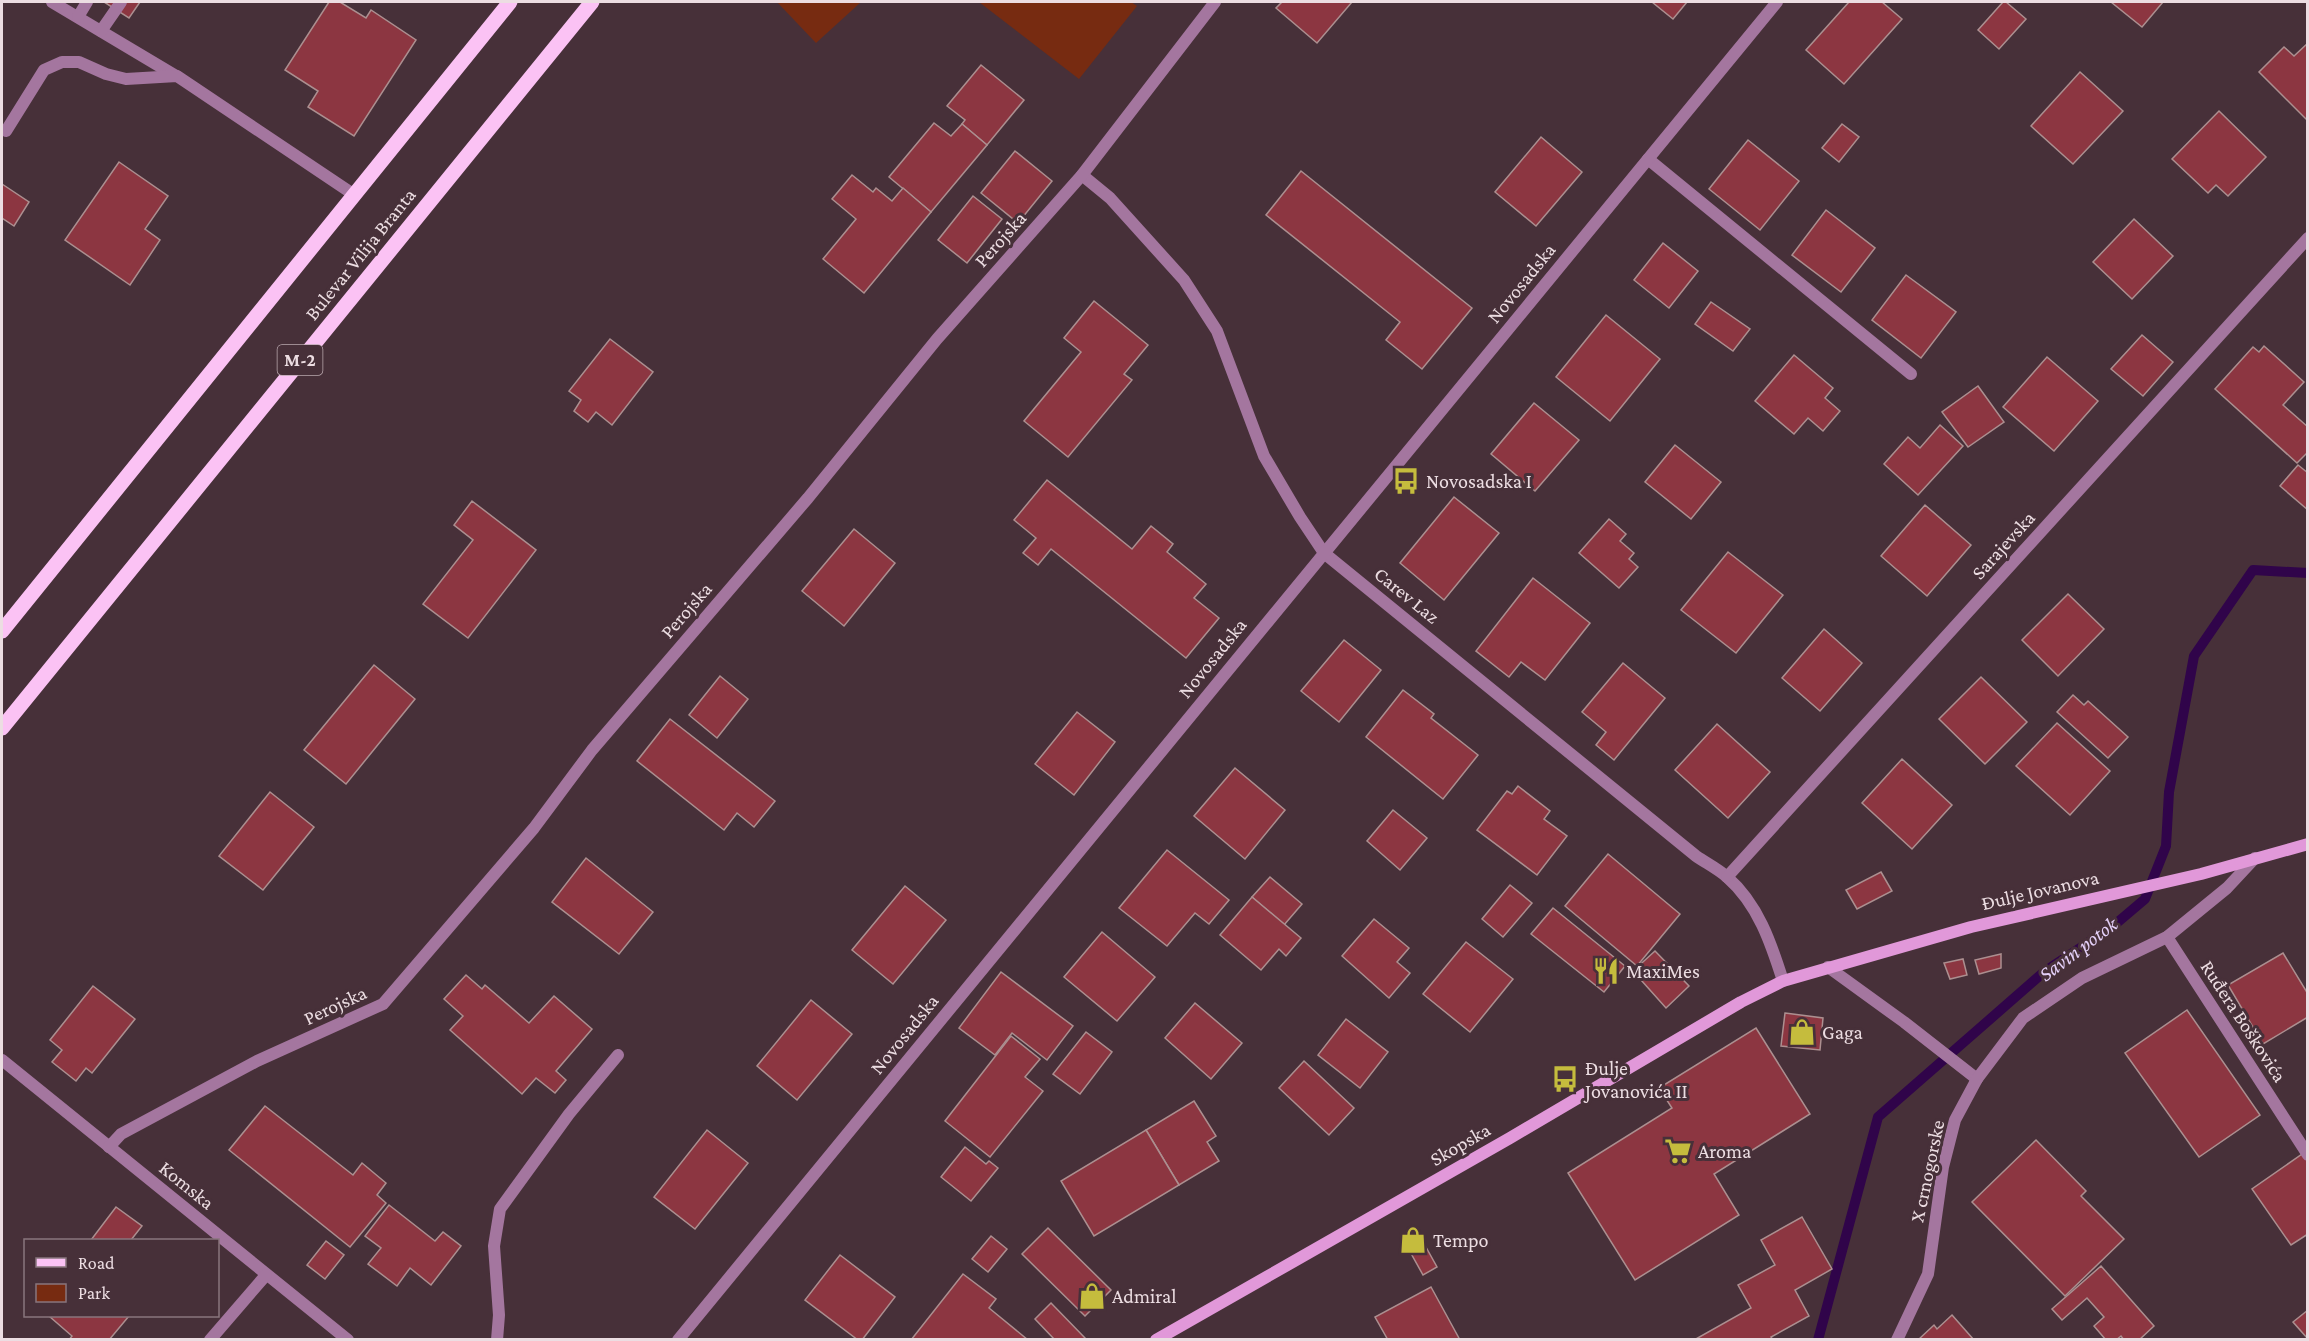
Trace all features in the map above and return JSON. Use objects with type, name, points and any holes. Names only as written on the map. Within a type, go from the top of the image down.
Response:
[{"type":"main road","points":[[2,632],[510,2]]},
{"type":"main road","name":"Bulevar Vilija Branta","points":[[2,728],[592,2]]},
{"type":"street","points":[[55,2],[177,76],[353,194]]},
{"type":"street","points":[[78,17],[87,2]]},
{"type":"street","points":[[101,31],[121,2]]},
{"type":"street","name":"Perojska","points":[[109,1147],[121,1134],[257,1061],[383,1004],[534,828],[592,750],[808,498],[937,339],[1082,175],[1215,2]]},
{"type":"street","name":"Novosadska","points":[[678,1340],[1777,2]]},
{"type":"street","points":[[6,131],[44,70],[63,62],[79,62],[106,74],[126,79],[177,76]]},
{"type":"street","points":[[1648,159],[1911,374]]},
{"type":"street","name":"Carev Laz","points":[[1082,175],[1110,198],[1148,238],[1184,280],[1217,331],[1264,456],[1324,553],[1696,856],[1727,877],[1758,916],[1773,948],[1783,981]]},
{"type":"street","name":"Sarajevska","points":[[1727,877],[2307,238]]},
{"type":"street","name":"Đulje Jovanova","points":[[1783,981],[1971,927],[2201,873],[2307,844]]},
{"type":"street","name":"X crnogorske","points":[[1897,1340],[1928,1274],[1943,1167],[1955,1120],[1977,1079],[2023,1018],[2082,978],[2167,938],[2227,888],[2255,858]]},
{"type":"street","name":"Ruđera Boškovića","points":[[2167,938],[2307,1155]]},
{"type":"street","points":[[1828,967],[1977,1079]]},
{"type":"street","name":"Skopska","points":[[1156,1340],[1741,1002],[1783,981]]},
{"type":"street","points":[[497,1340],[499,1315],[494,1246],[500,1209],[569,1114],[618,1055]]},
{"type":"street","name":"Komska","points":[[2,1060],[348,1340]]},
{"type":"street","points":[[210,1340],[266,1275]]},
{"type":"green space","points":[[777,2],[861,2],[816,43]]},
{"type":"green space","points":[[979,2],[1131,2],[1137,6],[1079,79]]},
{"type":"building","points":[[104,2],[140,2],[129,18]]},
{"type":"building","points":[[329,2],[340,2],[366,18],[371,10],[416,40],[354,136],[308,107],[318,91],[285,70]]},
{"type":"building","points":[[1282,2],[1352,2],[1317,43],[1276,8]]},
{"type":"building","points":[[1652,2],[1687,2],[1673,19]]},
{"type":"building","points":[[1849,2],[1882,2],[1902,19],[1844,84],[1806,50]]},
{"type":"building","points":[[2003,2],[2026,19],[1999,49],[1978,30]]},
{"type":"building","points":[[2111,2],[2163,2],[2142,27]]},
{"type":"building","points":[[2308,43],[2308,121],[2259,72],[2284,47],[2294,56]]},
{"type":"building","points":[[981,65],[1024,100],[987,145],[962,124],[965,120],[947,106]]},
{"type":"building","points":[[2080,72],[2123,111],[2073,164],[2031,126]]},
{"type":"building","points":[[2219,111],[2266,157],[2228,196],[2216,185],[2208,193],[2172,159]]},
{"type":"building","points":[[934,123],[951,136],[962,124],[987,145],[931,212],[889,177]]},
{"type":"building","points":[[1842,124],[1859,137],[1839,162],[1822,148]]},
{"type":"building","points":[[1541,137],[1582,172],[1536,226],[1495,192]]},
{"type":"building","points":[[1748,140],[1799,181],[1760,230],[1709,189]]},
{"type":"building","points":[[1015,151],[1052,181],[1018,223],[981,193]]},
{"type":"building","points":[[119,162],[168,196],[145,229],[160,240],[130,285],[65,240]]},
{"type":"building","points":[[1301,171],[1472,308],[1422,369],[1386,340],[1400,322],[1266,215]]},
{"type":"building","points":[[852,175],[873,192],[876,188],[892,201],[903,188],[931,212],[864,293],[823,259],[856,219],[832,199]]},
{"type":"building","points":[[2,184],[29,202],[14,226],[2,218]]},
{"type":"building","points":[[973,196],[1002,219],[967,263],[938,240]]},
{"type":"building","points":[[1826,210],[1875,248],[1841,292],[1792,255]]},
{"type":"building","points":[[2134,219],[2173,256],[2132,299],[2093,262]]},
{"type":"building","points":[[1663,243],[1698,271],[1669,308],[1634,280]]},
{"type":"building","points":[[1906,275],[1956,312],[1921,358],[1872,320]]},
{"type":"building","points":[[1094,301],[1148,345],[1124,374],[1132,380],[1068,457],[1024,421],[1081,352],[1064,338]]},
{"type":"building","points":[[1711,302],[1750,329],[1733,351],[1695,324]]},
{"type":"building","points":[[1606,315],[1660,359],[1610,421],[1556,377]]},
{"type":"building","points":[[2142,335],[2173,362],[2143,396],[2111,369]]},
{"type":"building","points":[[610,339],[653,372],[612,425],[596,412],[588,422],[574,411],[581,400],[569,391]]},
{"type":"building","points":[[2264,346],[2304,382],[2283,405],[2308,427],[2308,452],[2297,463],[2215,389],[2253,347],[2259,352]]},
{"type":"building","points":[[1794,355],[1833,388],[1825,398],[1840,411],[1823,431],[1808,418],[1794,434],[1755,401]]},
{"type":"building","points":[[2047,357],[2098,401],[2054,451],[2003,407]]},
{"type":"building","points":[[1978,386],[2004,422],[1968,447],[1942,412]]},
{"type":"building","points":[[1534,403],[1579,440],[1535,491],[1491,454]]},
{"type":"building","points":[[1940,425],[1963,446],[1918,495],[1884,464],[1908,437],[1920,448]]},
{"type":"building","points":[[1675,445],[1721,482],[1691,519],[1645,482]]},
{"type":"building","points":[[2298,465],[2308,473],[2308,510],[2280,486]]},
{"type":"building","points":[[1047,480],[1132,549],[1151,526],[1173,544],[1167,552],[1206,584],[1194,598],[1219,618],[1186,658],[1051,549],[1038,565],[1023,553],[1036,538],[1014,520]]},
{"type":"building","points":[[1454,497],[1499,533],[1444,600],[1400,563]]},
{"type":"building","points":[[472,501],[536,550],[468,638],[423,604],[473,540],[454,525]]},
{"type":"building","points":[[1925,505],[1971,545],[1927,596],[1881,556]]},
{"type":"building","points":[[1609,519],[1626,534],[1620,541],[1634,553],[1629,559],[1638,567],[1619,588],[1579,553]]},
{"type":"building","points":[[854,529],[895,563],[844,626],[802,591]]},
{"type":"building","points":[[1728,552],[1783,595],[1736,653],[1681,610]]},
{"type":"building","points":[[1533,578],[1590,623],[1545,680],[1521,662],[1509,677],[1476,651]]},
{"type":"building","points":[[2068,594],[2104,629],[2058,676],[2022,640]]},
{"type":"building","points":[[1824,629],[1862,663],[1820,711],[1782,678]]},
{"type":"building","points":[[1344,640],[1381,670],[1339,722],[1301,691]]},
{"type":"building","points":[[1623,663],[1665,698],[1614,760],[1596,745],[1606,732],[1582,712]]},
{"type":"building","points":[[374,665],[415,699],[346,784],[304,750]]},
{"type":"building","points":[[720,676],[748,699],[717,738],[689,715]]},
{"type":"building","points":[[1981,677],[2027,722],[1985,764],[1939,719]]},
{"type":"building","points":[[1403,690],[1434,714],[1431,718],[1478,755],[1443,799],[1366,737]]},
{"type":"building","points":[[2073,695],[2084,705],[2088,701],[2128,737],[2108,758],[2057,712]]},
{"type":"building","points":[[1077,712],[1115,742],[1074,795],[1035,764]]},
{"type":"building","points":[[670,719],[775,801],[754,827],[737,813],[724,830],[637,761]]},
{"type":"building","points":[[2057,723],[2110,771],[2070,815],[2016,766]]},
{"type":"building","points":[[1717,724],[1770,772],[1728,818],[1675,770]]},
{"type":"building","points":[[1902,759],[1952,805],[1912,849],[1862,803]]},
{"type":"building","points":[[1235,768],[1285,810],[1245,859],[1194,816]]},
{"type":"building","points":[[1518,786],[1550,811],[1544,819],[1567,836],[1537,875],[1477,830],[1507,791],[1512,794]]},
{"type":"building","points":[[270,792],[314,827],[263,890],[219,856]]},
{"type":"building","points":[[1393,810],[1427,838],[1400,870],[1367,841]]},
{"type":"building","points":[[1167,850],[1229,900],[1209,924],[1195,913],[1167,946],[1119,908]]},
{"type":"building","points":[[1608,854],[1680,914],[1637,966],[1565,906]]},
{"type":"building","points":[[586,858],[653,912],[619,954],[552,902]]},
{"type":"building","points":[[1881,872],[1892,891],[1857,909],[1846,890]]},
{"type":"building","points":[[1270,877],[1302,904],[1284,925],[1252,897]]},
{"type":"building","points":[[1510,885],[1532,903],[1503,937],[1482,919]]},
{"type":"building","points":[[905,886],[946,920],[893,984],[852,950]]},
{"type":"building","points":[[1252,897],[1301,938],[1286,956],[1279,949],[1261,970],[1220,935]]},
{"type":"building","points":[[1553,908],[1625,966],[1604,992],[1531,934]]},
{"type":"building","points":[[1374,919],[1409,948],[1397,962],[1410,973],[1389,998],[1342,956]]},
{"type":"building","points":[[1102,932],[1155,977],[1117,1021],[1064,977]]},
{"type":"building","points":[[1466,942],[1513,979],[1470,1032],[1423,994]]},
{"type":"building","points":[[1655,951],[1689,986],[1666,1008],[1633,971]]},
{"type":"building","points":[[2283,953],[2308,994],[2308,1017],[2263,1044],[2228,985]]},
{"type":"building","points":[[2001,954],[2001,968],[1979,974],[1975,960]]},
{"type":"building","points":[[1963,959],[1967,975],[1950,979],[1944,963]]},
{"type":"building","points":[[1001,972],[1073,1026],[1047,1060],[1012,1033],[995,1055],[959,1028]]},
{"type":"building","points":[[466,975],[482,989],[485,985],[529,1023],[554,996],[592,1029],[556,1071],[566,1080],[555,1093],[536,1078],[522,1094],[450,1030],[463,1016],[444,999]]},
{"type":"building","points":[[93,986],[135,1019],[92,1073],[86,1068],[76,1081],[52,1062],[62,1050],[50,1040]]},
{"type":"building","points":[[811,1000],[852,1034],[797,1100],[757,1066]]},
{"type":"building","points":[[1195,1003],[1242,1043],[1211,1079],[1165,1038]]},
{"type":"building","points":[[2187,1010],[2260,1115],[2199,1157],[2125,1053]]},
{"type":"building","name":"Gaga","points":[[1785,1013],[1823,1018],[1820,1050],[1781,1046]]},
{"type":"building","points":[[1346,1019],[1388,1052],[1360,1088],[1318,1055]]},
{"type":"building","name":"Aroma","points":[[1756,1028],[1810,1114],[1714,1174],[1739,1215],[1635,1280],[1568,1173],[1672,1108],[1659,1088]]},
{"type":"building","points":[[1086,1032],[1112,1052],[1080,1094],[1053,1074]]},
{"type":"building","points":[[1011,1036],[1040,1059],[1025,1077],[1043,1091],[990,1157],[945,1121]]},
{"type":"building","points":[[1304,1061],[1354,1108],[1329,1135],[1279,1088]]},
{"type":"building","points":[[1194,1101],[1216,1136],[1207,1142],[1219,1161],[1179,1185],[1146,1130]]},
{"type":"building","points":[[265,1106],[353,1175],[362,1163],[386,1183],[377,1195],[386,1203],[350,1247],[229,1150]]},
{"type":"building","points":[[707,1130],[748,1163],[695,1229],[654,1197]]},
{"type":"building","points":[[1146,1130],[1179,1185],[1094,1236],[1061,1181]]},
{"type":"building","points":[[2036,1140],[2086,1191],[2081,1196],[2124,1239],[2065,1296],[1972,1202]]},
{"type":"building","points":[[965,1147],[986,1164],[989,1161],[998,1168],[971,1201],[941,1177]]},
{"type":"building","points":[[2305,1152],[2308,1156],[2308,1234],[2291,1245],[2252,1189]]},
{"type":"building","points":[[389,1205],[435,1241],[443,1232],[461,1246],[431,1285],[410,1268],[397,1286],[368,1264],[381,1248],[365,1236]]},
{"type":"building","points":[[116,1207],[142,1226],[132,1239],[92,1239]]},
{"type":"building","points":[[1802,1217],[1832,1269],[1795,1290],[1809,1316],[1771,1337],[1773,1340],[1694,1340],[1751,1308],[1738,1285],[1775,1265],[1761,1240]]},
{"type":"building","points":[[1048,1228],[1111,1290],[1085,1316],[1022,1254]]},
{"type":"building","points":[[1417,1231],[1437,1267],[1423,1275],[1403,1239]]},
{"type":"building","points":[[991,1236],[1007,1249],[988,1272],[972,1259]]},
{"type":"building","points":[[326,1241],[344,1255],[325,1279],[307,1265]]},
{"type":"building","points":[[840,1255],[895,1297],[862,1340],[858,1340],[805,1300]]},
{"type":"building","points":[[2101,1266],[2154,1326],[2139,1340],[2124,1340],[2121,1336],[2116,1340],[2106,1340],[2094,1326],[2104,1317],[2087,1298],[2062,1320],[2052,1309]]},
{"type":"building","points":[[963,1274],[996,1299],[989,1308],[1028,1340],[911,1340]]},
{"type":"building","points":[[1431,1287],[1460,1340],[1388,1340],[1375,1317]]},
{"type":"building","points":[[1051,1303],[1086,1339],[1055,1340],[1035,1319]]},
{"type":"building","points":[[2308,1310],[2308,1339],[2293,1322]]},
{"type":"building","points":[[1952,1315],[1974,1340],[1918,1340],[1934,1325],[1937,1329]]},
{"type":"building","points":[[50,1317],[128,1317],[109,1340],[69,1340],[72,1336]]},
{"type":"waterway","name":"Savin potok","points":[[1818,1340],[1878,1117],[2044,972],[2112,927],[2145,899],[2166,846],[2169,792],[2194,656],[2253,570],[2308,573]]},
{"type":"place","name":"Novosadska I","points":[[1406,481]]},
{"type":"place","name":"MaxiMes","points":[[1606,971]]},
{"type":"place","name":"Gaga","points":[[1802,1032]]},
{"type":"place","name":"Đulje Jovanovića II","points":[[1565,1079]]},
{"type":"place","name":"Aroma","points":[[1678,1151]]},
{"type":"place","name":"Tempo","points":[[1413,1240]]},
{"type":"place","name":"Admiral","points":[[1092,1296]]}]
